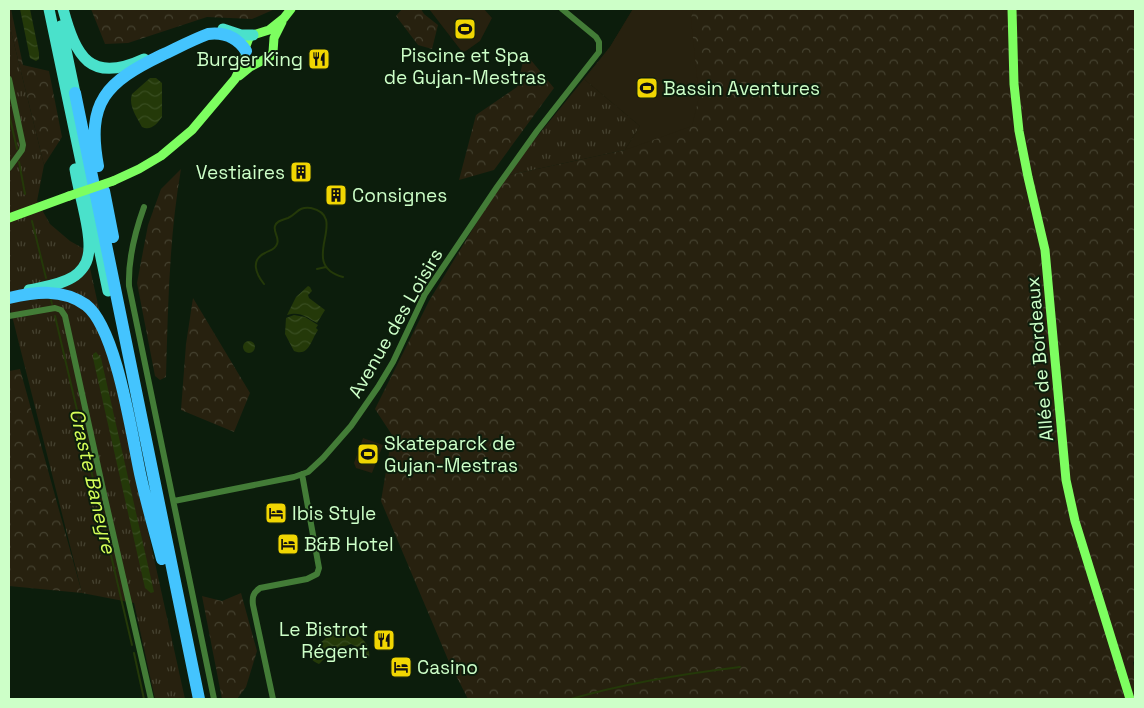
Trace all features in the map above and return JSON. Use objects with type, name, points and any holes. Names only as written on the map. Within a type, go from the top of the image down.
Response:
[{"type":"highway","points":[[49,9],[70,92],[142,418],[199,699]]},
{"type":"highway","points":[[58,9],[70,92],[108,291],[192,699]]},
{"type":"highway","points":[[63,9],[71,37],[78,52],[88,62],[105,69],[130,65],[207,30],[221,29],[241,35],[257,34]]},
{"type":"highway","points":[[142,418],[133,352],[95,150],[97,114],[108,92],[126,74],[202,36],[216,33],[227,35],[239,42],[246,50]]},
{"type":"highway","points":[[9,294],[56,284],[73,277],[82,268],[88,257],[88,238],[67,121],[70,92]]},
{"type":"highway","points":[[9,298],[38,293],[63,294],[87,306],[100,322],[109,342],[129,420],[141,479],[164,565]]},
{"type":"main road","points":[[9,218],[113,181],[146,166],[176,145],[210,111],[235,79],[244,63],[247,42],[257,34],[269,30],[284,18],[291,9]]},
{"type":"main road","name":"Allée de Bordeaux","points":[[1012,9],[1014,84],[1019,131],[1045,250],[1066,480],[1075,520],[1130,699]]},
{"type":"main road","points":[[273,43],[284,18]]},
{"type":"main road","points":[[235,79],[244,71],[271,56],[274,48],[269,36],[257,34]]},
{"type":"main road","points":[[246,50],[251,58],[260,62]]},
{"type":"street","name":"Avenue des Loisirs","points":[[302,474],[310,470],[323,458],[362,411],[390,367],[425,294],[537,131],[596,57],[600,47],[596,36],[562,9]]},
{"type":"street","points":[[9,79],[23,145],[22,150],[9,168]]},
{"type":"street","points":[[144,207],[135,234],[130,263],[129,286],[214,699]]},
{"type":"street","points":[[9,316],[55,308],[61,310],[65,316],[90,436],[151,699]]},
{"type":"street","points":[[174,501],[302,474],[318,560],[319,568],[317,574],[307,579],[260,588],[255,591],[252,597],[273,699]]},
{"type":"green space","points":[[9,9],[11,9],[23,65],[49,71],[62,137],[44,165],[9,23]]},
{"type":"green space","points":[[91,9],[275,9],[252,19],[207,17],[128,43],[105,44]]},
{"type":"green space","points":[[402,9],[421,9],[424,14],[438,25],[432,49],[418,45],[396,16]]},
{"type":"green space","name":"Piscine et Spa de Gujan-Mestras","points":[[429,9],[484,9],[492,18],[480,41],[463,53]]},
{"type":"green space","points":[[633,9],[1135,9],[1135,661],[1133,662],[1135,671],[1135,699],[468,699],[449,662],[381,501],[392,435],[375,409],[429,301],[505,176],[625,150],[640,126],[584,79],[610,47]]},
{"type":"green space","name":"Bassin Aventures","points":[[633,9],[693,9],[691,19],[699,97],[692,126],[625,150],[640,126],[584,79],[610,47]]},
{"type":"green space","points":[[9,23],[44,165],[37,201],[50,224],[70,241],[86,250],[185,699],[155,699],[134,603],[82,593],[9,304]]},
{"type":"green space","points":[[525,53],[554,88],[494,170],[459,180],[476,115],[517,87]]},
{"type":"green space","points":[[584,79],[640,126],[625,150],[505,176]]},
{"type":"green space","points":[[181,169],[174,221],[168,299],[166,377],[160,380],[155,376],[137,283],[148,225],[161,189]]},
{"type":"green space","points":[[193,298],[250,393],[234,432],[181,410],[186,344]]},
{"type":"green space","points":[[20,369],[82,593],[9,586],[9,371]]},
{"type":"green space","name":"Skateparck de Gujan-Mestras","points":[[363,438],[383,445],[372,473],[356,468],[354,463]]},
{"type":"green space","points":[[241,593],[257,651],[246,687],[237,699],[222,699],[202,596],[222,601]]},
{"type":"water","points":[[20,9],[30,9],[39,53],[39,59],[36,61],[30,58]]},
{"type":"water","points":[[150,78],[156,78],[162,83],[162,117],[154,126],[145,128],[142,127],[134,111],[131,98],[132,94]]},
{"type":"water","points":[[308,286],[312,291],[308,295],[309,298],[325,310],[317,323],[299,314],[287,315],[296,297]]},
{"type":"water","points":[[294,315],[305,317],[318,325],[316,328],[318,330],[311,343],[303,352],[294,351],[285,334],[286,318]]},
{"type":"water","points":[[249,341],[255,347],[249,353],[243,347]]},
{"type":"water","points":[[96,352],[101,358],[154,592],[151,593],[145,588],[93,358],[93,354]]},
{"type":"water","points":[[337,627],[359,636],[367,646],[369,658],[366,659],[351,644],[332,651],[319,664],[313,661],[311,654],[313,650]]},
{"type":"waterway","name":"Craste Baneyre","points":[[9,114],[17,149]]},
{"type":"waterway","name":"Craste Baneyre","points":[[19,162],[25,194]]},
{"type":"waterway","points":[[264,284],[257,272],[256,263],[260,256],[276,246],[278,242],[276,224],[300,209],[307,208],[322,213],[326,221],[324,262],[330,271],[343,277]]},
{"type":"waterway","name":"Craste Baneyre","points":[[32,221],[46,278]]},
{"type":"waterway","points":[[317,269],[326,267]]},
{"type":"waterway","name":"Craste Baneyre","points":[[51,300],[52,304]]},
{"type":"waterway","name":"Craste Baneyre","points":[[55,316],[132,645]]},
{"type":"waterway","name":"Craste Baneyre","points":[[134,653],[144,699]]},
{"type":"waterway","points":[[571,699],[612,688],[654,680],[740,667],[725,669]]},
{"type":"place","name":"Piscine et Spa de Gujan-Mestras","points":[[465,29]]},
{"type":"place","name":"Burger King","points":[[319,59]]},
{"type":"place","name":"Bassin Aventures","points":[[647,88]]},
{"type":"place","name":"Vestiaires","points":[[301,172]]},
{"type":"place","name":"Consignes","points":[[336,195]]},
{"type":"place","name":"Skateparck de Gujan-Mestras","points":[[368,454]]},
{"type":"place","name":"Ibis Style","points":[[276,513]]},
{"type":"place","name":"B&B Hotel","points":[[288,544]]},
{"type":"place","name":"Le Bistrot Régent","points":[[384,640]]},
{"type":"place","name":"Casino","points":[[401,667]]}]
